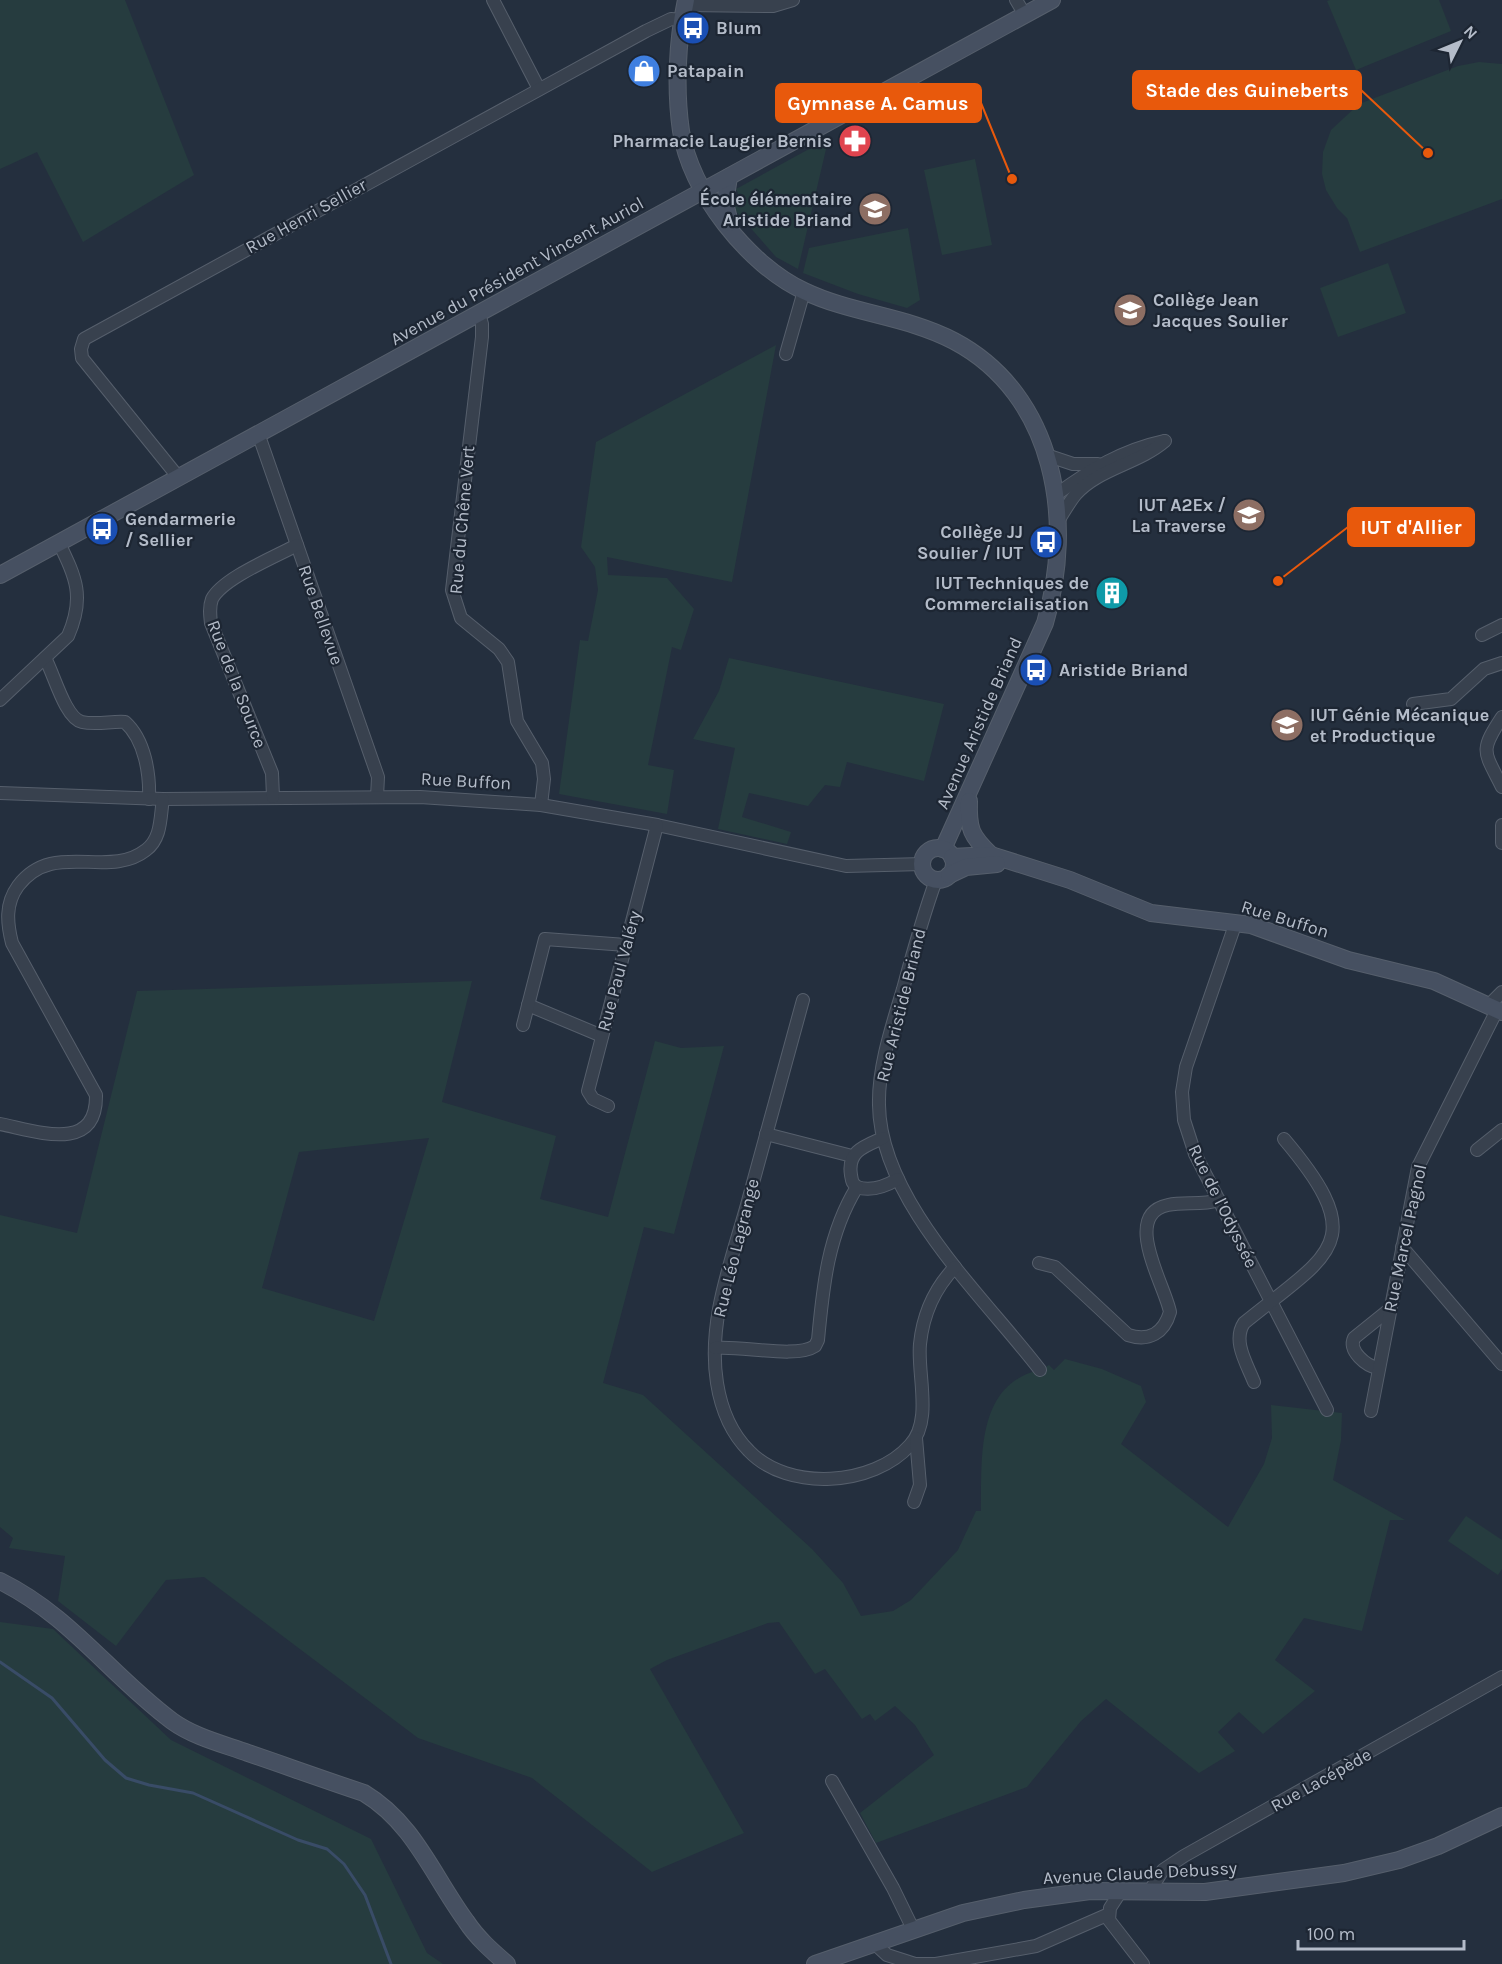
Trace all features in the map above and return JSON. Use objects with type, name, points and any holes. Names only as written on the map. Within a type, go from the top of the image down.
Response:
[{"type":"main road","name":"Avenue du Président Vincent Auriol","points":[[0,575],[1053,0]]},
{"type":"main road","name":"Avenue Aristide Briand","points":[[685,9],[678,93],[682,133],[704,191],[725,225],[770,270],[804,291],[825,300],[935,332],[975,355],[1004,380],[1019,399],[1028,413],[1046,455],[1057,495],[1060,518],[1054,592],[1045,623],[969,797],[948,853]]},
{"type":"main road","points":[[729,177],[725,203],[726,213],[742,244]]},
{"type":"main road","points":[[969,797],[969,819],[974,838],[991,855]]},
{"type":"main road","points":[[929,852],[948,853],[954,867],[942,878],[925,872],[923,864],[929,852]]},
{"type":"main road","name":"Rue Buffon","points":[[948,853],[991,855],[1070,880],[1151,913],[1236,922],[1348,960],[1434,981],[1496,1009]]},
{"type":"main road","name":"Rue Buffon","points":[[942,878],[966,867],[990,864],[1019,865]]},
{"type":"main road","points":[[0,1581],[30,1595],[63,1620],[143,1698],[175,1723],[205,1738],[364,1793],[382,1804],[409,1831],[466,1922],[507,1964]]},
{"type":"main road","name":"Avenue Claude Debussy","points":[[815,1964],[963,1913],[1024,1900],[1090,1891],[1205,1892],[1344,1873],[1399,1860],[1438,1846],[1502,1816]]},
{"type":"street","points":[[493,0],[540,89]]},
{"type":"street","name":"Rue Henri Sellier","points":[[179,478],[82,358],[81,349],[84,339],[671,19],[685,9],[773,6],[793,0]]},
{"type":"street","points":[[1016,0],[1025,15]]},
{"type":"street","points":[[786,354],[804,291]]},
{"type":"street","name":"Rue du Chêne Vert","points":[[479,314],[482,337],[452,590],[461,618],[499,649],[508,662],[517,721],[542,763],[544,779],[541,805]]},
{"type":"street","name":"Rue Bellevue","points":[[258,433],[378,777],[377,797]]},
{"type":"street","points":[[1057,495],[1099,464],[1145,446],[1165,441],[1149,455],[1101,476],[1089,484],[1076,494],[1060,518]]},
{"type":"street","points":[[1046,455],[1073,464],[1099,464]]},
{"type":"street","points":[[0,700],[68,636],[73,624],[77,592],[76,577],[60,543]]},
{"type":"street","name":"Rue de la Source","points":[[273,797],[272,773],[211,623],[210,610],[212,601],[226,584],[297,545]]},
{"type":"street","points":[[1482,635],[1502,624]]},
{"type":"street","points":[[45,658],[68,710],[75,719],[83,722],[125,722],[132,729],[149,771],[149,799]]},
{"type":"street","points":[[1413,704],[1451,699],[1484,669],[1502,663]]},
{"type":"street","points":[[1502,717],[1485,748],[1502,787]]},
{"type":"street","name":"Rue Buffon","points":[[0,793],[149,799],[377,797],[541,805],[657,825],[846,866],[923,864]]},
{"type":"street","points":[[0,1124],[65,1136],[79,1131],[90,1121],[96,1108],[96,1095],[12,943],[7,917],[16,889],[27,875],[55,861],[118,861],[136,857],[154,841],[160,828],[163,799]]},
{"type":"street","name":"Rue Paul Valéry","points":[[608,1106],[592,1099],[588,1091],[657,825]]},
{"type":"street","points":[[1502,825],[1502,843]]},
{"type":"street","name":"Rue Aristide Briand","points":[[942,878],[894,1018],[880,1079],[879,1107],[883,1138],[898,1179],[928,1230],[955,1267],[1040,1370]]},
{"type":"street","name":"Rue de l'Odyssée","points":[[1236,922],[1186,1067],[1182,1092],[1184,1120],[1195,1154],[1328,1410]]},
{"type":"street","points":[[523,1025],[545,939],[626,945]]},
{"type":"street","name":"Rue Marcel Pagnol","points":[[1371,1411],[1418,1167],[1496,1009],[1502,992]]},
{"type":"street","name":"Rue Léo Lagrange","points":[[803,1000],[717,1315],[715,1348],[717,1382],[724,1411],[738,1438],[751,1453],[766,1464],[804,1476],[837,1478],[863,1474],[896,1458],[916,1438]]},
{"type":"street","points":[[528,1005],[602,1036]]},
{"type":"street","points":[[1477,1150],[1502,1130]]},
{"type":"street","points":[[766,1134],[852,1156]]},
{"type":"street","points":[[883,1138],[858,1150],[852,1156],[849,1166],[852,1183],[865,1190],[887,1185],[898,1179]]},
{"type":"street","points":[[1254,1382],[1239,1342],[1239,1331],[1244,1323],[1314,1269],[1324,1257],[1332,1239],[1330,1208],[1313,1173],[1284,1139]]},
{"type":"street","points":[[715,1348],[733,1346],[798,1351],[815,1346],[818,1340],[824,1276],[831,1246],[857,1187]]},
{"type":"street","points":[[1039,1263],[1055,1267],[1128,1335],[1139,1338],[1152,1336],[1161,1331],[1170,1312],[1145,1240],[1146,1227],[1151,1216],[1169,1204],[1203,1205],[1219,1200]]},
{"type":"street","points":[[1402,1247],[1502,1364]]},
{"type":"street","points":[[914,1502],[920,1485],[916,1438],[921,1412],[920,1345],[925,1315],[934,1295],[955,1267]]},
{"type":"street","points":[[1378,1368],[1370,1367],[1352,1343],[1354,1338],[1390,1309]]},
{"type":"street","name":"Rue Lacépède","points":[[1149,1892],[1162,1870],[1184,1856],[1502,1677]]},
{"type":"street","points":[[832,1780],[914,1929]]},
{"type":"street","points":[[1121,1891],[1110,1908],[1109,1920],[1143,1964]]},
{"type":"street","points":[[874,1943],[887,1955],[915,1964],[936,1964],[1010,1953],[1036,1946],[1109,1914]]},
{"type":"green space","points":[[0,0],[125,0],[194,175],[83,242],[37,152],[0,169]]},
{"type":"green space","points":[[1439,0],[1451,31],[1356,70],[1327,1]]},
{"type":"green space","points":[[1479,62],[1502,64],[1502,199],[1360,252],[1347,218],[1337,208],[1326,190],[1322,174],[1323,152],[1331,130],[1359,104],[1458,66]]},
{"type":"green space","points":[[820,143],[827,145],[798,269],[776,257],[733,208],[738,193],[736,189]]},
{"type":"green space","points":[[975,159],[992,245],[942,255],[924,170]]},
{"type":"green space","points":[[908,228],[920,300],[907,308],[858,294],[803,273],[809,248]]},
{"type":"green space","points":[[1388,263],[1406,313],[1338,337],[1320,288]]},
{"type":"green space","points":[[776,345],[732,582],[607,557],[608,575],[667,578],[694,609],[681,650],[672,647],[648,765],[674,770],[667,814],[559,794],[580,640],[588,641],[598,590],[595,567],[581,547],[596,442]]},
{"type":"green space","points":[[729,658],[944,704],[924,781],[847,762],[840,787],[825,785],[808,806],[749,793],[742,817],[791,832],[787,844],[718,829],[735,748],[693,739],[719,691]]},
{"type":"green space","points":[[472,981],[442,1102],[556,1136],[540,1199],[608,1217],[655,1041],[681,1048],[724,1046],[674,1234],[644,1227],[603,1383],[643,1395],[812,1549],[843,1583],[861,1616],[893,1611],[911,1600],[958,1550],[976,1511],[981,1511],[982,1457],[988,1420],[995,1403],[1005,1389],[1026,1374],[1049,1365],[1054,1370],[1065,1359],[1102,1369],[1141,1386],[1146,1402],[1121,1444],[1228,1527],[1264,1464],[1272,1438],[1271,1405],[1342,1413],[1341,1440],[1333,1480],[1405,1520],[1390,1520],[1362,1631],[1304,1618],[1275,1660],[1315,1691],[1263,1734],[1239,1712],[1218,1732],[1235,1751],[1199,1773],[1106,1699],[1081,1721],[1027,1787],[876,1843],[860,1813],[934,1755],[915,1725],[895,1706],[875,1721],[870,1714],[862,1719],[825,1669],[815,1674],[779,1622],[768,1623],[667,1660],[650,1669],[744,1833],[652,1872],[532,1778],[418,1738],[204,1577],[166,1580],[116,1646],[58,1601],[65,1556],[9,1548],[13,1538],[0,1527],[0,1215],[77,1233],[137,991]],"holes":[[[429,1138],[374,1321],[262,1288],[299,1152]]]},
{"type":"green space","points":[[1466,1516],[1502,1540],[1502,1569],[1498,1575],[1448,1541]]},
{"type":"green space","points":[[0,1622],[53,1629],[171,1740],[371,1839],[427,1953],[443,1964],[0,1964]]},
{"type":"waterway","points":[[0,1662],[52,1698],[105,1760],[126,1778],[149,1785],[193,1793],[298,1840],[327,1849],[344,1864],[365,1895],[391,1964]]},
{"type":"place","name":"Blum","points":[[693,28]]},
{"type":"place","name":"Patapain","points":[[644,71]]},
{"type":"place","name":"Pharmacie Laugier Bernis","points":[[855,141]]},
{"type":"place","name":"Stade des Guineberts","points":[[1428,153]]},
{"type":"place","name":"Gymnase A. Camus","points":[[1012,179]]},
{"type":"place","name":"École élémentaire Aristide Briand","points":[[875,209]]},
{"type":"place","name":"Collège Jean Jacques Soulier","points":[[1130,310]]},
{"type":"place","name":"IUT A2Ex / La Traverse","points":[[1249,515]]},
{"type":"place","name":"Gendarmerie / Sellier","points":[[102,529]]},
{"type":"place","name":"Collège JJ Soulier / IUT","points":[[1046,542]]},
{"type":"place","name":"IUT d'Allier","points":[[1278,581]]},
{"type":"place","name":"IUT Techniques de Commercialisation","points":[[1112,593]]},
{"type":"place","name":"Aristide Briand","points":[[1036,670]]},
{"type":"place","name":"IUT Génie Mécanique et Productique","points":[[1287,725]]}]
